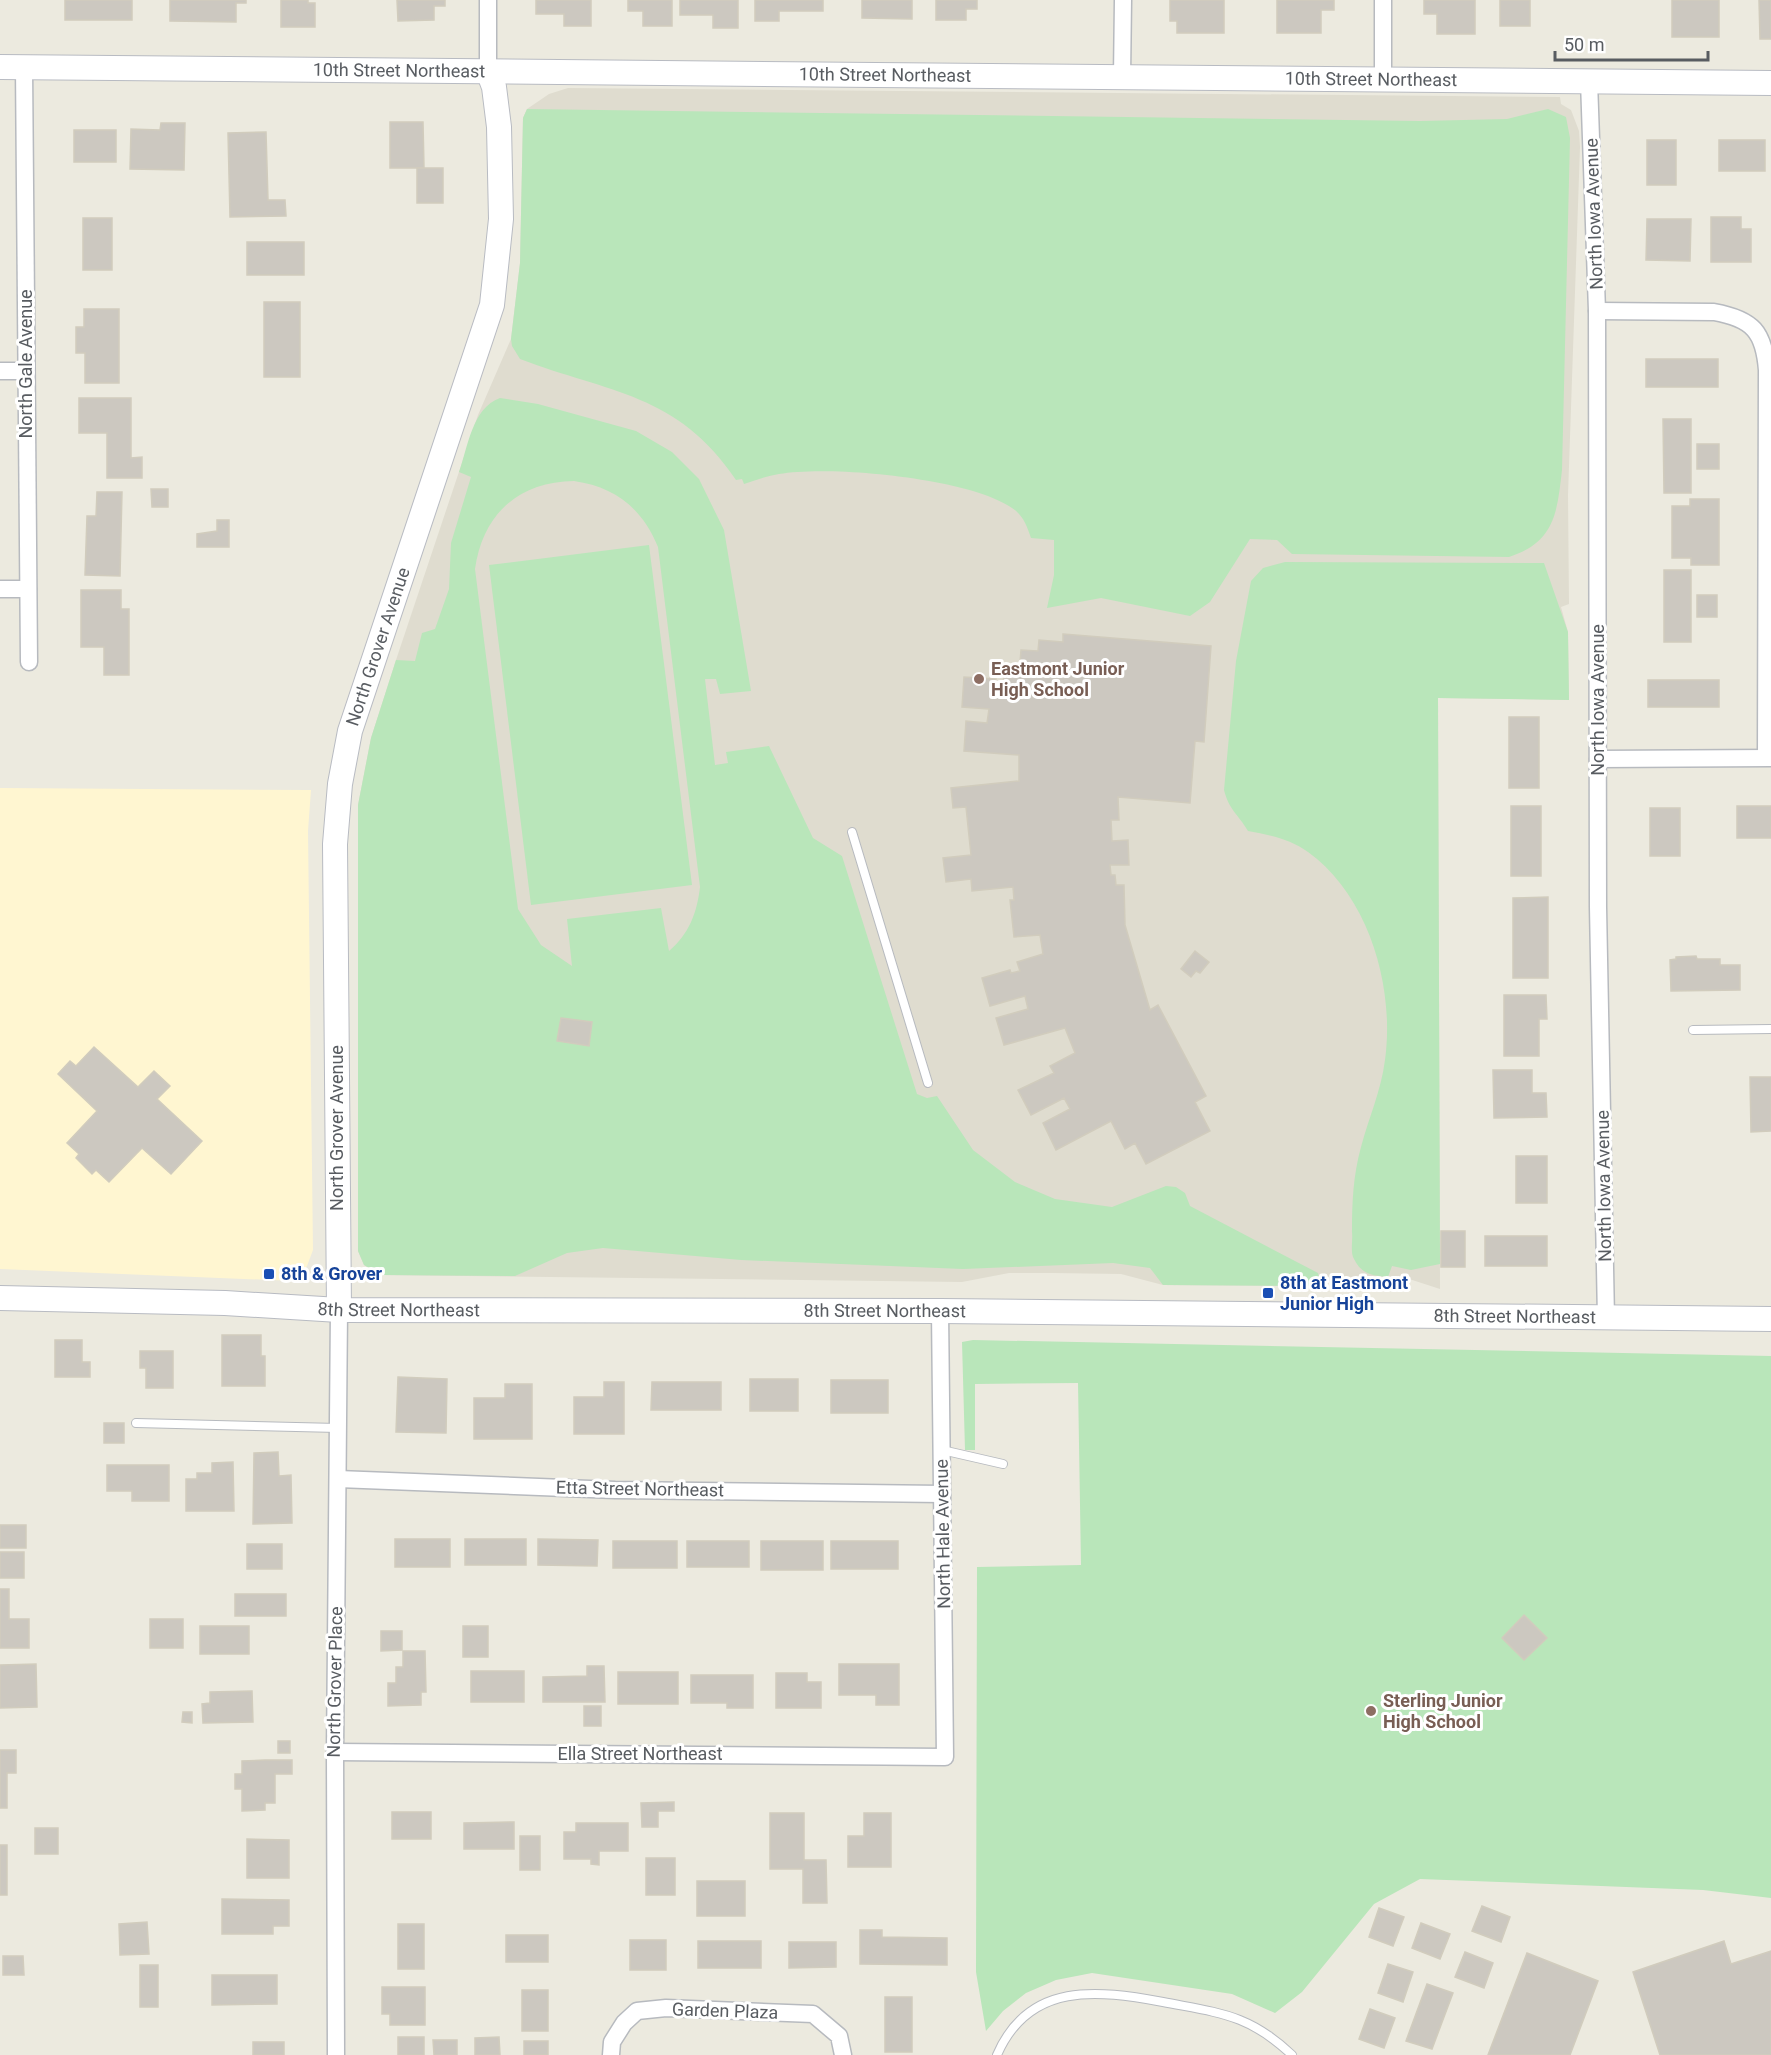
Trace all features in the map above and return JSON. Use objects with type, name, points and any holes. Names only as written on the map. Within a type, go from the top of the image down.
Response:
[{"type":"street","name":"North Grover Avenue","points":[[339,1310],[335,844],[340,784],[350,731],[492,305],[498,263],[501,207],[500,127],[494,87],[488,71],[488,0]]},
{"type":"street","points":[[1122,77],[1123,0]]},
{"type":"street","points":[[1383,0],[1383,78]]},
{"type":"street","name":"10th Street Northeast","points":[[0,67],[1771,83]]},
{"type":"street","name":"North Gale Avenue","points":[[24,67],[29,662]]},
{"type":"street","name":"North Iowa Avenue","points":[[1589,81],[1597,311],[1598,759],[1606,1319]]},
{"type":"street","points":[[1597,311],[1714,312],[1733,315],[1749,324],[1763,342],[1767,370],[1769,758],[1598,759]]},
{"type":"street","points":[[0,371],[25,371]]},
{"type":"street","points":[[0,588],[28,589]]},
{"type":"street","name":"8th Street Northeast","points":[[0,1298],[225,1303],[339,1310],[940,1311],[1771,1319]]},
{"type":"street","name":"North Grover Place","points":[[336,2055],[334,1752],[339,1310]]},
{"type":"street","name":"North Hale Avenue","points":[[940,1311],[945,1757]]},
{"type":"street","name":"Etta Street Northeast","points":[[338,1479],[615,1490],[942,1494]]},
{"type":"street","name":"Ella Street Northeast","points":[[334,1752],[945,1757]]},
{"type":"street","name":"Garden Plaza","points":[[611,2055],[612,2042],[624,2023],[637,2011],[666,2008],[813,2014],[839,2036],[843,2055]]},
{"type":"lane","points":[[852,832],[928,1083]]},
{"type":"lane","points":[[1693,1030],[1771,1029]]},
{"type":"lane","points":[[136,1423],[338,1428]]},
{"type":"lane","points":[[942,1450],[1003,1464]]},
{"type":"lane","points":[[997,2055],[1023,2016],[1048,2001],[1093,1992],[1233,2015],[1260,2028],[1292,2055]]},
{"type":"shaded area","name":"Eastmont Junior High School","points":[[568,88],[1560,97],[1561,104],[1571,110],[1579,131],[1580,147],[1568,495],[1569,604],[1561,607],[1568,632],[1569,700],[1438,698],[1440,1289],[1403,1277],[1374,1276],[1321,1282],[1310,1286],[1163,1285],[1121,1274],[1009,1273],[962,1282],[381,1275],[364,1265],[358,1251],[358,805],[371,738],[396,660],[478,415],[511,339],[520,263],[523,118],[527,109],[549,94]]},
{"type":"shaded area","points":[[0,788],[311,790],[308,831],[313,1250],[307,1266],[296,1281],[0,1269]]},
{"type":"green space","points":[[527,109],[1420,121],[1507,119],[1548,109],[1566,117],[1570,138],[1562,470],[1558,500],[1551,524],[1536,543],[1509,557],[1292,554],[1277,540],[1250,539],[1210,602],[1190,616],[1101,598],[1047,608],[1054,575],[1054,540],[1031,538],[1022,517],[1012,508],[992,498],[965,489],[899,476],[831,471],[775,475],[744,484],[742,479],[736,480],[714,451],[690,429],[666,412],[612,389],[520,359],[512,346],[511,339],[520,263],[523,118]]},
{"type":"green space","points":[[500,398],[538,404],[636,431],[672,452],[699,479],[724,530],[751,691],[720,694],[716,679],[705,679],[715,765],[728,763],[726,752],[769,746],[813,838],[842,856],[917,1094],[927,1098],[937,1096],[973,1150],[1015,1182],[1055,1199],[1112,1207],[1166,1186],[1176,1187],[1185,1193],[1190,1206],[1318,1273],[1320,1282],[1310,1286],[1163,1285],[1150,1268],[1113,1263],[963,1269],[741,1260],[603,1248],[567,1253],[515,1276],[381,1275],[364,1265],[358,1251],[358,805],[371,738],[396,660],[415,661],[422,633],[435,629],[449,589],[451,543],[471,477],[459,472],[472,429],[483,410]],"holes":[[[574,481],[614,494],[635,511],[644,521],[658,547],[700,887],[697,906],[691,922],[682,937],[669,951],[661,908],[567,919],[572,966],[541,945],[518,909],[475,569],[479,549],[486,532],[506,505],[536,487]]]},
{"type":"green space","points":[[649,545],[692,885],[531,905],[489,565]]},
{"type":"green space","points":[[1285,562],[1544,563],[1568,632],[1569,700],[1438,698],[1440,1264],[1411,1270],[1392,1266],[1388,1277],[1372,1275],[1360,1268],[1352,1250],[1356,1168],[1381,1082],[1387,1032],[1386,1003],[1373,945],[1362,918],[1347,893],[1329,871],[1308,852],[1294,844],[1248,831],[1231,807],[1224,790],[1236,661],[1251,581],[1263,568]]},
{"type":"green space","name":"Sterling Junior High School","points":[[973,1340],[1771,1356],[1771,1898],[1703,1890],[1420,1879],[1374,1904],[1302,1992],[1275,2013],[1232,1994],[1092,1973],[1056,1980],[1026,1993],[1003,2011],[986,2031],[976,1972],[977,1567],[1081,1565],[1078,1383],[975,1384],[975,1450],[965,1450],[962,1342]]},
{"type":"building","points":[[65,0],[132,0],[132,20],[65,20]]},
{"type":"building","points":[[170,0],[246,0],[246,3],[236,3],[236,22],[170,21]]},
{"type":"building","points":[[281,0],[308,0],[308,3],[315,3],[315,27],[281,27]]},
{"type":"building","points":[[397,0],[445,0],[445,6],[434,6],[434,20],[398,21]]},
{"type":"building","points":[[536,0],[591,0],[591,26],[564,26],[564,14],[536,14]]},
{"type":"building","points":[[628,0],[672,0],[672,26],[643,26],[643,11],[628,11]]},
{"type":"building","points":[[680,0],[738,0],[738,28],[713,28],[713,15],[680,15]]},
{"type":"building","points":[[755,0],[823,0],[823,11],[779,11],[779,21],[755,21]]},
{"type":"building","points":[[862,0],[912,0],[912,19],[862,18]]},
{"type":"building","points":[[936,0],[977,0],[977,9],[966,9],[966,20],[936,20]]},
{"type":"building","points":[[1170,0],[1224,0],[1224,33],[1177,33],[1177,21],[1170,21]]},
{"type":"building","points":[[1277,0],[1334,0],[1334,10],[1321,10],[1321,33],[1277,33]]},
{"type":"building","points":[[1424,0],[1475,0],[1475,34],[1437,34],[1437,14],[1424,14]]},
{"type":"building","points":[[1500,0],[1530,0],[1530,26],[1500,26]]},
{"type":"building","points":[[1672,0],[1719,0],[1719,37],[1672,37]]},
{"type":"building","points":[[1759,0],[1771,0],[1771,39],[1760,39]]},
{"type":"building","points":[[390,122],[423,122],[424,168],[390,168]]},
{"type":"building","points":[[161,123],[185,123],[184,170],[130,169],[131,129],[160,130]]},
{"type":"building","points":[[74,130],[116,130],[116,162],[74,162]]},
{"type":"building","points":[[266,132],[268,200],[285,200],[286,216],[230,217],[228,133]]},
{"type":"building","points":[[1647,140],[1676,140],[1676,185],[1647,185]]},
{"type":"building","points":[[1719,140],[1765,140],[1765,171],[1719,171]]},
{"type":"building","points":[[417,168],[443,168],[443,203],[417,203]]},
{"type":"building","points":[[1711,217],[1741,217],[1741,229],[1751,229],[1751,262],[1711,262]]},
{"type":"building","points":[[83,218],[112,218],[112,270],[83,270]]},
{"type":"building","points":[[1647,219],[1691,219],[1690,261],[1646,260]]},
{"type":"building","points":[[247,242],[304,242],[304,275],[247,275]]},
{"type":"building","points":[[264,302],[300,302],[300,377],[264,377]]},
{"type":"building","points":[[84,309],[119,309],[119,383],[85,383],[85,353],[76,353],[76,327],[84,327]]},
{"type":"building","points":[[1646,359],[1718,359],[1718,387],[1646,387]]},
{"type":"building","points":[[79,398],[131,398],[131,458],[142,457],[142,478],[107,478],[107,433],[79,433]]},
{"type":"building","points":[[1663,419],[1691,419],[1691,493],[1664,493]]},
{"type":"building","points":[[1697,444],[1719,444],[1719,469],[1697,469]]},
{"type":"building","points":[[151,489],[168,489],[168,507],[152,507]]},
{"type":"building","points":[[97,492],[122,492],[120,576],[85,575],[87,516],[96,516]]},
{"type":"building","points":[[1690,499],[1719,499],[1719,565],[1691,565],[1691,558],[1672,558],[1672,506],[1690,506]]},
{"type":"building","points":[[217,520],[229,520],[229,547],[197,547],[197,534],[217,531]]},
{"type":"building","points":[[1664,570],[1691,570],[1691,642],[1664,642]]},
{"type":"building","points":[[81,590],[121,590],[121,609],[129,609],[129,675],[104,675],[104,647],[81,647]]},
{"type":"building","points":[[1697,595],[1717,595],[1717,617],[1697,617]]},
{"type":"building","points":[[1063,634],[1211,646],[1204,742],[1195,741],[1190,803],[1118,797],[1119,820],[1111,820],[1112,841],[1128,840],[1129,865],[1110,865],[1111,875],[1115,875],[1116,885],[1124,885],[1125,925],[1150,1010],[1158,1005],[1206,1096],[1195,1102],[1210,1131],[1146,1164],[1135,1143],[1125,1149],[1111,1121],[1056,1150],[1043,1123],[1070,1109],[1064,1098],[1031,1115],[1018,1090],[1054,1073],[1050,1066],[1075,1053],[1065,1028],[1004,1045],[996,1018],[1028,1009],[1025,996],[990,1006],[982,978],[1010,970],[1011,973],[1020,971],[1017,962],[1043,954],[1040,935],[1014,937],[1010,900],[1014,900],[1013,887],[972,891],[971,879],[946,882],[943,858],[971,855],[966,807],[953,808],[951,788],[1019,781],[1019,755],[964,751],[966,721],[987,723],[989,709],[962,707],[964,677],[996,679],[995,684],[1003,685],[1004,675],[1019,676],[1021,650],[1038,651],[1039,640],[1063,642]]},
{"type":"building","points":[[1648,680],[1719,680],[1719,707],[1648,707]]},
{"type":"building","points":[[1509,717],[1539,717],[1539,788],[1509,788]]},
{"type":"building","points":[[1511,806],[1541,806],[1541,876],[1511,876]]},
{"type":"building","points":[[1737,806],[1771,806],[1771,838],[1737,838]]},
{"type":"building","points":[[1650,808],[1680,808],[1680,856],[1650,856]]},
{"type":"building","points":[[1548,897],[1548,978],[1513,978],[1513,898]]},
{"type":"building","points":[[1195,951],[1209,962],[1200,973],[1196,971],[1191,977],[1181,969]]},
{"type":"building","points":[[1696,956],[1697,959],[1720,959],[1720,965],[1740,965],[1740,990],[1671,991],[1670,960],[1676,957]]},
{"type":"building","points":[[1504,995],[1546,995],[1547,1019],[1539,1019],[1539,1056],[1504,1056]]},
{"type":"building","points":[[561,1018],[592,1022],[589,1046],[557,1041]]},
{"type":"building","points":[[94,1047],[138,1087],[154,1071],[170,1086],[157,1099],[202,1141],[171,1174],[142,1148],[109,1182],[96,1170],[92,1174],[76,1158],[79,1154],[67,1143],[97,1111],[58,1074],[70,1061],[76,1066]]},
{"type":"building","points":[[1493,1070],[1532,1070],[1532,1093],[1546,1093],[1547,1117],[1494,1118]]},
{"type":"building","points":[[1750,1077],[1771,1077],[1771,1131],[1751,1132]]},
{"type":"building","points":[[1516,1156],[1547,1156],[1547,1203],[1516,1203]]},
{"type":"building","points":[[1441,1231],[1465,1231],[1465,1267],[1441,1267]]},
{"type":"building","points":[[1485,1236],[1547,1236],[1547,1266],[1485,1266]]},
{"type":"building","points":[[222,1335],[261,1335],[261,1356],[265,1356],[265,1386],[222,1386]]},
{"type":"building","points":[[55,1340],[82,1340],[82,1362],[90,1362],[90,1377],[55,1377]]},
{"type":"building","points":[[140,1351],[173,1351],[173,1388],[146,1388],[146,1368],[140,1368]]},
{"type":"building","points":[[398,1377],[447,1379],[446,1433],[396,1432]]},
{"type":"building","points":[[750,1379],[798,1379],[798,1411],[750,1411]]},
{"type":"building","points":[[831,1380],[888,1380],[888,1413],[831,1413]]},
{"type":"building","points":[[604,1382],[624,1382],[624,1434],[574,1434],[574,1397],[604,1397]]},
{"type":"building","points":[[652,1382],[721,1382],[721,1410],[651,1410]]},
{"type":"building","points":[[505,1384],[532,1384],[532,1439],[474,1439],[474,1398],[505,1398]]},
{"type":"building","points":[[104,1423],[124,1423],[124,1443],[104,1443]]},
{"type":"building","points":[[278,1452],[279,1476],[291,1475],[292,1523],[253,1524],[254,1453]]},
{"type":"building","points":[[233,1462],[234,1511],[186,1511],[186,1479],[197,1479],[197,1473],[212,1473],[212,1463]]},
{"type":"building","points":[[107,1465],[169,1465],[169,1501],[132,1501],[132,1491],[107,1491]]},
{"type":"building","points":[[0,1525],[26,1525],[26,1548],[0,1548]]},
{"type":"building","points":[[395,1539],[450,1539],[450,1567],[395,1567]]},
{"type":"building","points":[[465,1539],[526,1539],[526,1565],[465,1565]]},
{"type":"building","points":[[538,1539],[598,1540],[597,1566],[538,1565]]},
{"type":"building","points":[[613,1541],[677,1541],[677,1568],[613,1568]]},
{"type":"building","points":[[687,1541],[749,1541],[749,1567],[687,1567]]},
{"type":"building","points":[[761,1541],[823,1541],[823,1570],[761,1570]]},
{"type":"building","points":[[831,1541],[898,1541],[898,1569],[831,1569]]},
{"type":"building","points":[[247,1544],[282,1544],[282,1569],[247,1569]]},
{"type":"building","points":[[0,1552],[24,1552],[24,1578],[0,1578]]},
{"type":"building","points":[[0,1589],[9,1589],[9,1619],[29,1619],[29,1648],[0,1648]]},
{"type":"building","points":[[235,1594],[286,1594],[286,1616],[235,1616]]},
{"type":"building","points":[[1524,1615],[1547,1638],[1524,1660],[1502,1638]]},
{"type":"building","points":[[150,1619],[183,1619],[183,1648],[150,1648]]},
{"type":"building","points":[[200,1626],[249,1626],[249,1654],[200,1654]]},
{"type":"building","points":[[463,1626],[488,1626],[488,1657],[463,1657]]},
{"type":"building","points":[[381,1631],[402,1631],[402,1650],[381,1651]]},
{"type":"building","points":[[403,1651],[425,1651],[426,1692],[421,1692],[421,1705],[388,1706],[388,1683],[396,1683],[396,1667],[403,1667]]},
{"type":"building","points":[[36,1664],[37,1707],[0,1708],[0,1665]]},
{"type":"building","points":[[839,1664],[899,1664],[899,1705],[876,1705],[876,1695],[839,1695]]},
{"type":"building","points":[[587,1666],[604,1666],[605,1702],[543,1702],[543,1677],[587,1676]]},
{"type":"building","points":[[471,1671],[524,1671],[524,1702],[471,1702]]},
{"type":"building","points":[[618,1672],[678,1672],[678,1704],[618,1704]]},
{"type":"building","points":[[776,1673],[807,1673],[807,1682],[821,1682],[821,1708],[776,1708]]},
{"type":"building","points":[[691,1675],[753,1675],[753,1708],[727,1708],[727,1703],[691,1703]]},
{"type":"building","points":[[252,1691],[253,1722],[203,1723],[202,1704],[210,1703],[210,1692]]},
{"type":"building","points":[[584,1706],[601,1706],[601,1726],[584,1726]]},
{"type":"building","points":[[183,1712],[192,1712],[192,1723],[182,1722]]},
{"type":"building","points":[[278,1741],[290,1741],[290,1753],[278,1753]]},
{"type":"building","points":[[0,1750],[16,1750],[16,1773],[7,1773],[7,1808],[0,1808]]},
{"type":"building","points":[[292,1760],[292,1774],[275,1774],[275,1803],[265,1803],[265,1810],[242,1811],[242,1789],[235,1789],[235,1774],[242,1774],[242,1761]]},
{"type":"building","points":[[674,1802],[674,1811],[658,1811],[658,1827],[642,1827],[641,1803]]},
{"type":"building","points":[[392,1812],[431,1812],[431,1839],[392,1839]]},
{"type":"building","points":[[770,1813],[804,1813],[804,1860],[826,1860],[827,1903],[803,1903],[803,1869],[770,1869]]},
{"type":"building","points":[[864,1813],[891,1813],[891,1867],[848,1867],[848,1836],[864,1836]]},
{"type":"building","points":[[514,1822],[514,1849],[464,1849],[464,1823]]},
{"type":"building","points":[[576,1823],[628,1823],[628,1851],[599,1851],[599,1865],[591,1864],[591,1859],[564,1859],[564,1832],[576,1832]]},
{"type":"building","points":[[35,1828],[58,1828],[58,1854],[35,1854]]},
{"type":"building","points":[[520,1836],[540,1836],[540,1870],[520,1870]]},
{"type":"building","points":[[247,1839],[289,1840],[289,1878],[247,1878]]},
{"type":"building","points":[[0,1845],[7,1845],[7,1895],[0,1895]]},
{"type":"building","points":[[646,1858],[675,1858],[675,1895],[646,1895]]},
{"type":"building","points":[[697,1881],[745,1881],[745,1916],[697,1916]]},
{"type":"building","points":[[222,1899],[289,1900],[289,1926],[273,1926],[273,1934],[222,1934]]},
{"type":"building","points":[[1482,1906],[1510,1917],[1501,1942],[1472,1931]]},
{"type":"building","points":[[1379,1908],[1404,1917],[1393,1946],[1369,1937]]},
{"type":"building","points":[[147,1922],[149,1954],[120,1955],[119,1924]]},
{"type":"building","points":[[1421,1923],[1450,1934],[1440,1959],[1412,1948]]},
{"type":"building","points":[[398,1924],[424,1924],[424,1969],[398,1969]]},
{"type":"building","points":[[860,1930],[882,1930],[882,1937],[947,1938],[947,1965],[860,1964]]},
{"type":"building","points":[[506,1935],[548,1935],[548,1962],[506,1962]]},
{"type":"building","points":[[630,1940],[666,1940],[666,1970],[630,1970]]},
{"type":"building","points":[[698,1941],[761,1941],[761,1968],[698,1968]]},
{"type":"building","points":[[1724,1941],[1731,1964],[1771,1951],[1771,2055],[1660,2055],[1633,1972]]},
{"type":"building","points":[[789,1942],[836,1942],[836,1967],[789,1968]]},
{"type":"building","points":[[1465,1952],[1493,1963],[1484,1988],[1455,1977]]},
{"type":"building","points":[[1527,1953],[1598,1981],[1570,2055],[1488,2055]]},
{"type":"building","points":[[3,1956],[23,1956],[24,1975],[3,1975]]},
{"type":"building","points":[[1388,1964],[1413,1972],[1403,2002],[1378,1993]]},
{"type":"building","points":[[140,1965],[158,1965],[158,2007],[140,2007]]},
{"type":"building","points":[[212,1975],[277,1975],[277,2004],[212,2005]]},
{"type":"building","points":[[1427,1984],[1453,1993],[1432,2049],[1406,2041]]},
{"type":"building","points":[[382,1987],[425,1987],[425,2025],[390,2025],[390,2014],[382,2014]]},
{"type":"building","points":[[522,1990],[548,1990],[548,2031],[522,2031]]},
{"type":"building","points":[[885,1997],[912,1997],[912,2052],[885,2052]]},
{"type":"building","points":[[1370,2009],[1395,2018],[1384,2048],[1359,2039]]},
{"type":"building","points":[[398,2037],[424,2037],[424,2055],[398,2055]]},
{"type":"building","points":[[499,2037],[500,2055],[475,2055],[475,2038]]},
{"type":"building","points":[[433,2040],[457,2040],[457,2055],[434,2055]]},
{"type":"building","points":[[524,2041],[548,2041],[548,2055],[524,2055]]},
{"type":"building","points":[[253,2042],[284,2042],[284,2055],[253,2055]]},
{"type":"place","name":"Eastmont Junior High School","points":[[979,679]]},
{"type":"place","name":"8th & Grover","points":[[269,1274]]},
{"type":"place","name":"8th at Eastmont Junior High","points":[[1268,1293]]},
{"type":"place","name":"Sterling Junior High School","points":[[1371,1711]]}]
